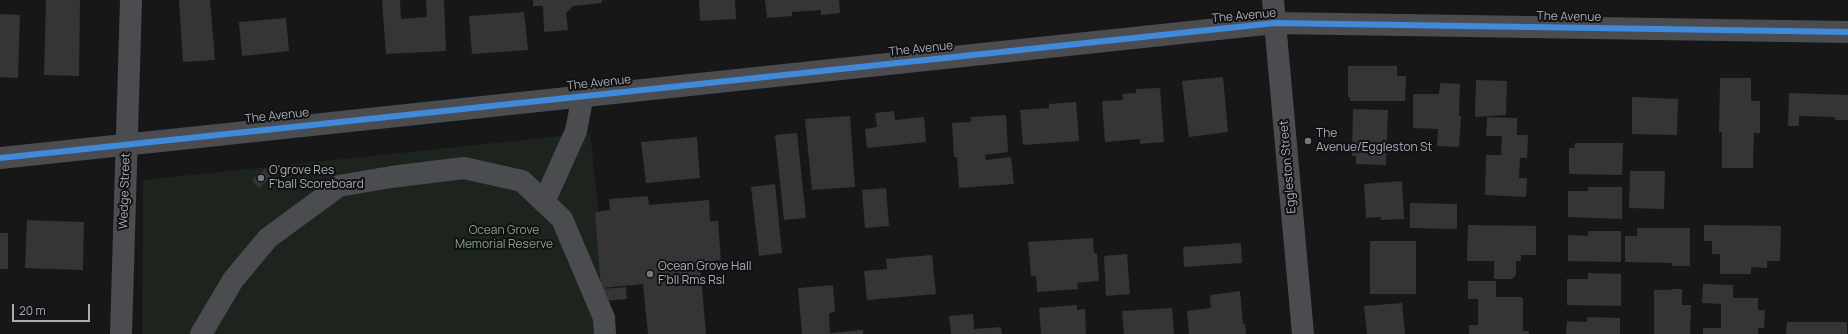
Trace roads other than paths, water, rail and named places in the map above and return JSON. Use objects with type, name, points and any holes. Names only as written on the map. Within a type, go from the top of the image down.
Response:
[{"type":"street","name":"Wedge Street","points":[[120,334],[131,0]]},
{"type":"street","name":"Eggleston Street","points":[[1273,0],[1303,334]]},
{"type":"street","name":"The Avenue","points":[[0,158],[127,143],[1275,23],[1848,32]]},
{"type":"street","points":[[544,202],[576,131],[583,95]]},
{"type":"street","points":[[201,334],[233,280],[268,238],[339,186],[391,177],[464,168],[522,180],[562,219],[604,318],[605,334]]},
{"type":"place","name":"The Avenue/Eggleston St","points":[[1308,141]]},
{"type":"place","name":"O'grove Res F'ball Scoreboard","points":[[261,178]]},
{"type":"place","name":"Ocean Grove Hall F'bll Rms Rsl","points":[[650,274]]},
{"type":"park label","name":"Ocean Grove Memorial Reserve","points":[[504,238]]}]
